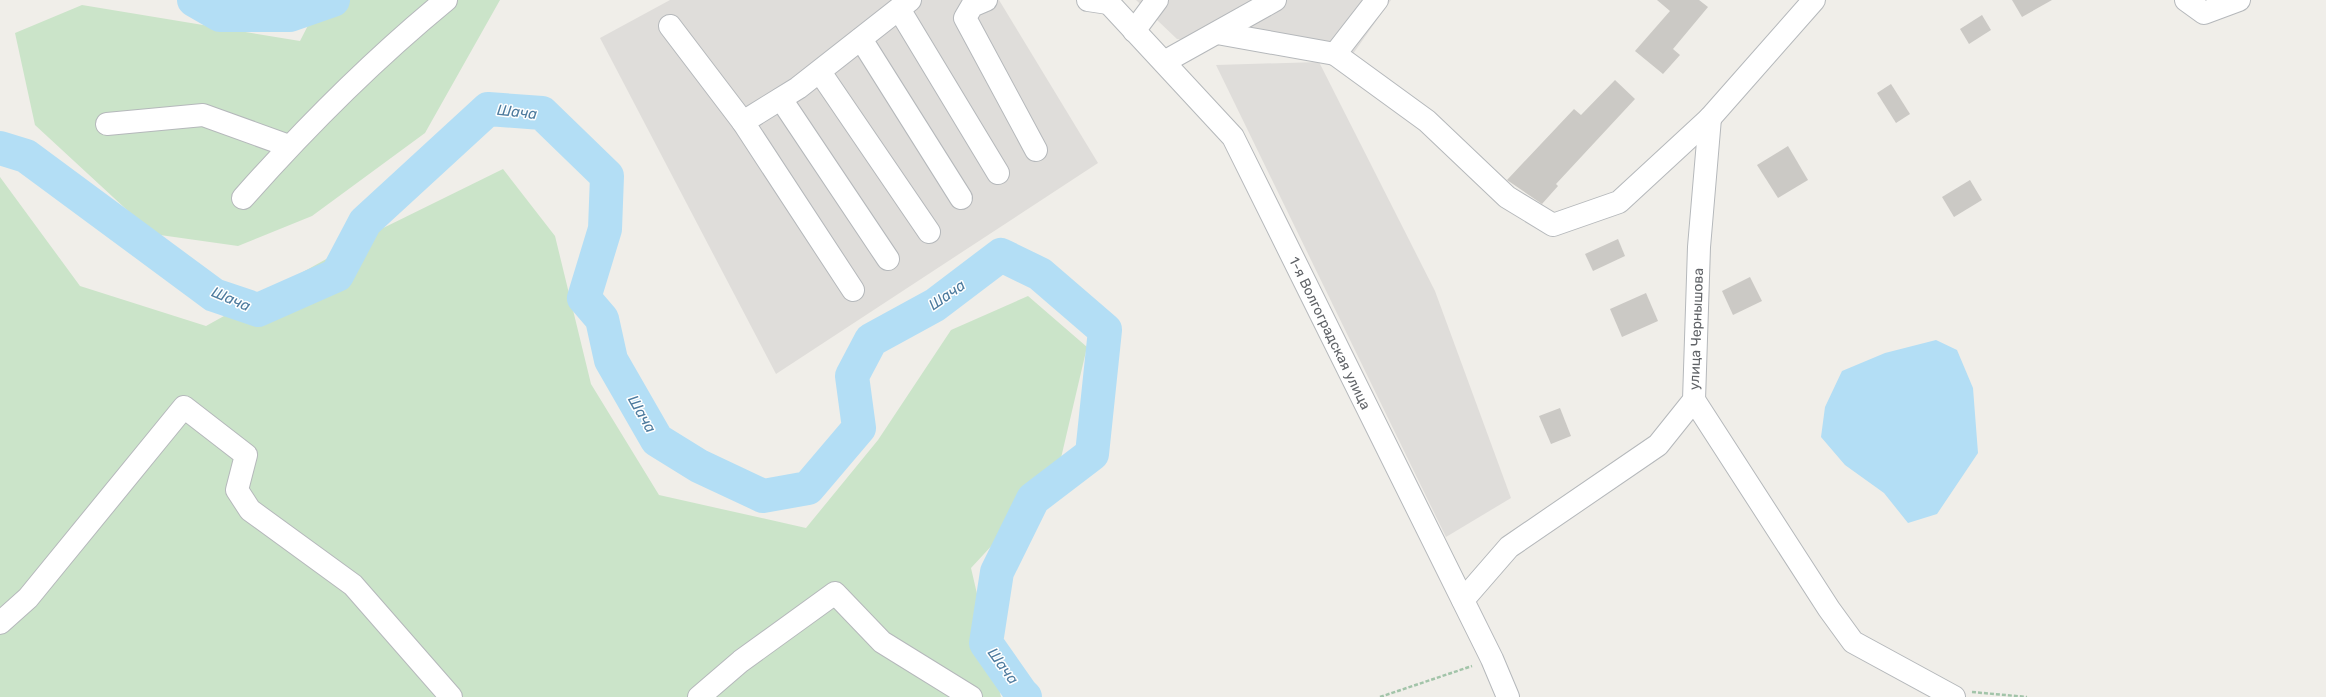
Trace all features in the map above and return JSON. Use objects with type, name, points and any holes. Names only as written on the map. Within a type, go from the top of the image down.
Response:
[{"type":"street","points":[[243,198],[289,146],[396,41],[446,0]]},
{"type":"street","points":[[986,0],[972,6],[966,18],[1036,150]]},
{"type":"street","points":[[1134,30],[1157,0]]},
{"type":"street","points":[[1164,62],[1275,0]]},
{"type":"street","points":[[1336,54],[1377,0]]},
{"type":"street","points":[[1217,33],[1336,54],[1427,121],[1507,197],[1553,225],[1619,202],[1710,118],[1814,0]]},
{"type":"street","points":[[2186,0],[2204,13],[2240,0]]},
{"type":"street","name":"1-я Волгоградская улица","points":[[1101,1],[1134,30],[1233,138],[1463,600],[1492,659],[1508,697]]},
{"type":"street","points":[[743,122],[781,99],[820,72],[904,4],[998,173]]},
{"type":"street","points":[[670,26],[743,122],[853,290]]},
{"type":"street","points":[[861,39],[961,198]]},
{"type":"street","points":[[820,72],[929,232]]},
{"type":"street","points":[[781,99],[888,260]]},
{"type":"street","points":[[107,124],[203,115],[289,146]]},
{"type":"street","name":"улица Чернышова","points":[[1463,600],[1509,547],[1658,446],[1694,400],[1699,247],[1710,118]]},
{"type":"street","points":[[1694,400],[1829,609],[1853,642],[1947,693]]},
{"type":"street","points":[[0,623],[28,598],[184,407],[246,455],[237,490],[250,510],[353,586],[451,697]]},
{"type":"street","points":[[699,697],[741,661],[835,593],[882,642],[971,697]]},
{"type":"path","points":[[1380,697],[1492,659]]},
{"type":"path","points":[[1947,693],[2027,697]]},
{"type":"shaded area","points":[[670,0],[999,0],[1098,163],[776,374],[600,38]]},
{"type":"shaded area","points":[[1136,0],[1391,0],[1343,68],[1318,57],[1177,39]]},
{"type":"shaded area","points":[[1319,62],[1435,291],[1511,498],[1446,537],[1216,65]]},
{"type":"green space","points":[[321,0],[500,0],[425,133],[312,216],[238,246],[153,234],[35,125],[15,33],[82,5],[300,41]]},
{"type":"green space","points":[[503,169],[555,236],[591,384],[659,495],[806,528],[878,440],[951,330],[1028,296],[1087,347],[1057,475],[971,568],[1001,697],[0,697],[0,177],[80,286],[206,326],[373,233]]},
{"type":"water","points":[[1936,340],[1957,350],[1973,388],[1978,453],[1937,514],[1908,523],[1884,493],[1845,465],[1821,437],[1825,407],[1842,371],[1885,353]]},
{"type":"building","points":[[1657,0],[1699,0],[1708,7],[1673,49],[1680,55],[1663,74],[1635,51],[1670,11]]},
{"type":"building","points":[[2012,0],[2052,0],[2022,17]]},
{"type":"building","points":[[1982,15],[1991,30],[1969,44],[1960,29]]},
{"type":"building","points":[[1615,80],[1635,99],[1556,184],[1558,186],[1542,204],[1507,180],[1574,109],[1581,115]]},
{"type":"building","points":[[1891,84],[1910,114],[1896,123],[1877,93]]},
{"type":"building","points":[[1788,146],[1808,180],[1778,198],[1757,165]]},
{"type":"building","points":[[1970,180],[1982,200],[1954,217],[1942,197]]},
{"type":"building","points":[[1618,239],[1625,256],[1593,271],[1585,254]]},
{"type":"building","points":[[1750,277],[1762,301],[1733,315],[1722,291]]},
{"type":"building","points":[[1646,293],[1658,321],[1622,337],[1610,309]]},
{"type":"building","points":[[1560,408],[1571,436],[1551,444],[1539,416]]},
{"type":"waterway","name":"Шача","points":[[194,0],[220,15],[290,15],[333,0]]},
{"type":"waterway","name":"Шача","points":[[0,148],[26,156],[214,295],[258,310],[337,275],[365,222],[488,109],[542,113],[607,176],[605,229],[584,298],[602,319],[611,360],[657,440],[699,466],[763,496],[808,488],[859,428],[852,376],[871,340],[935,305],[1001,255],[1040,274],[1105,330],[1092,454],[1033,499],[997,572],[986,643],[1025,697]]}]
